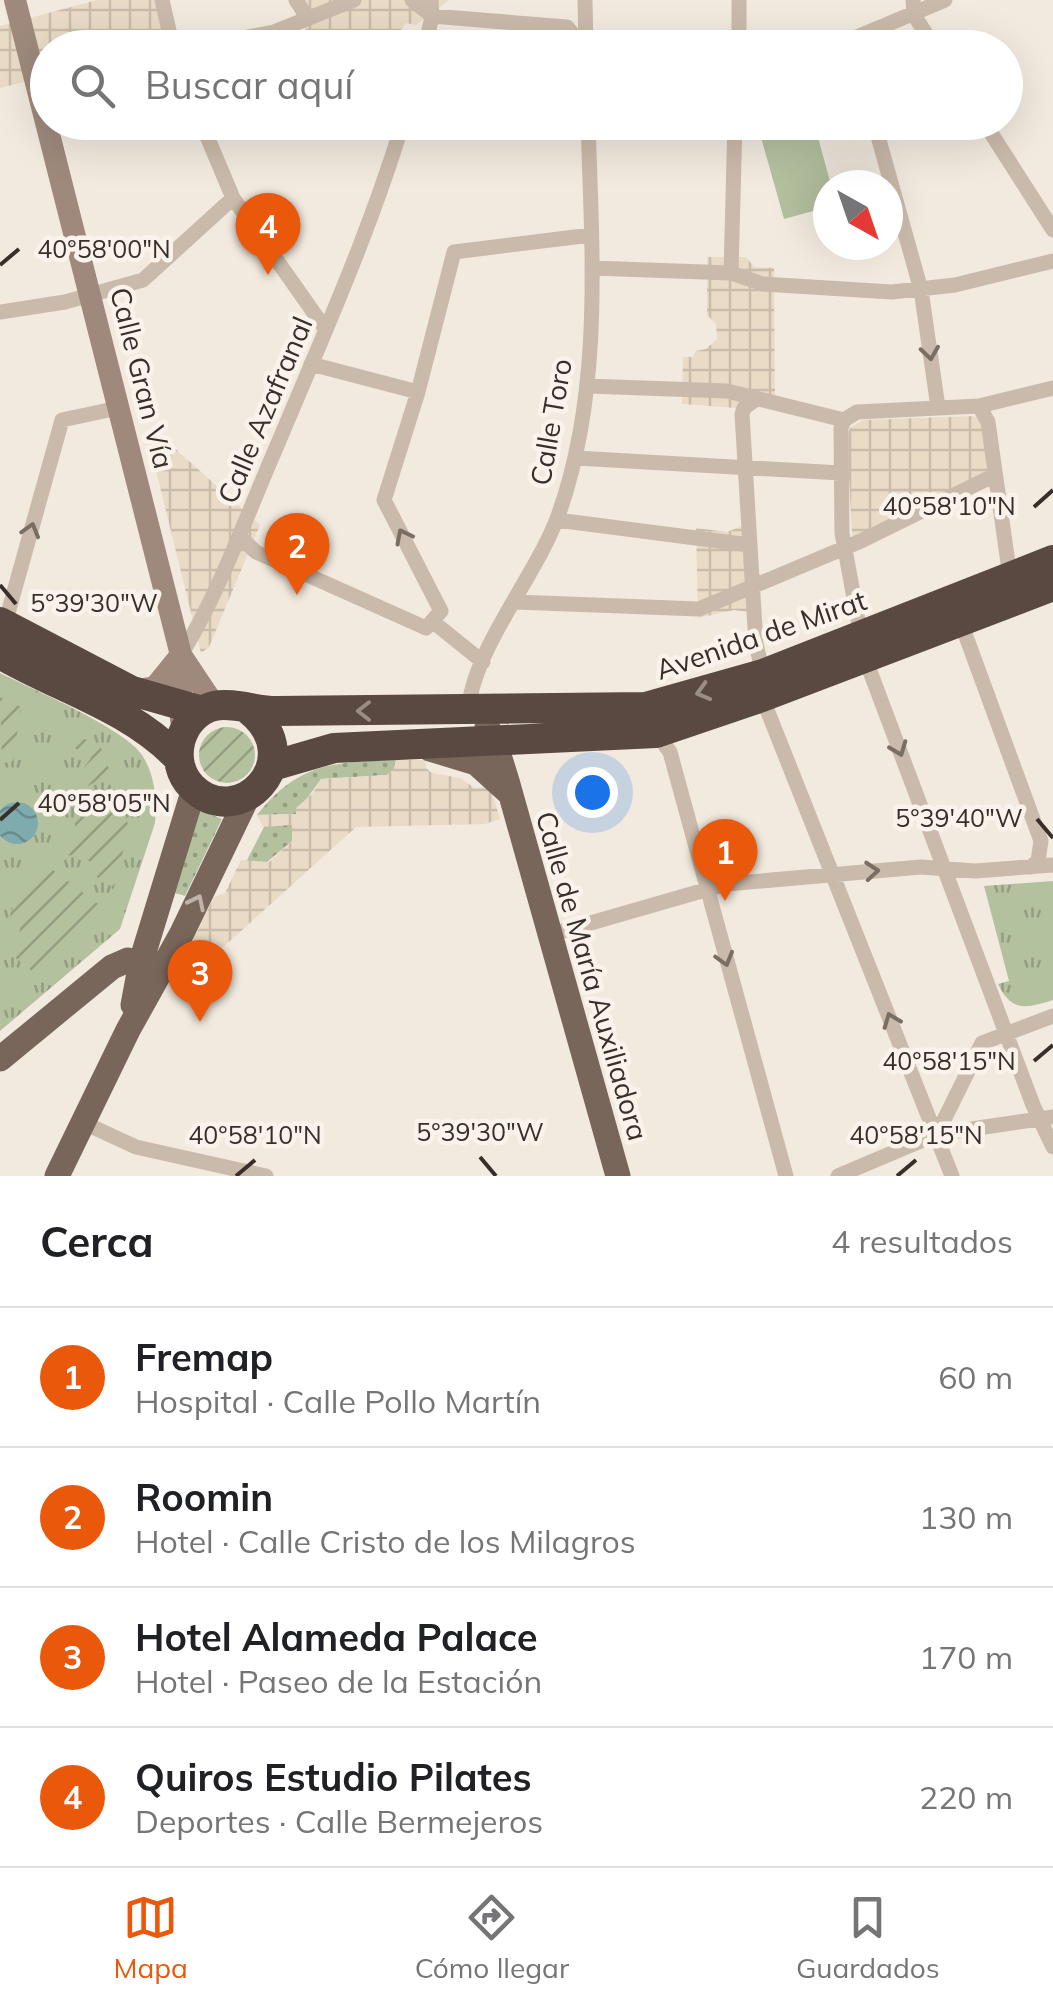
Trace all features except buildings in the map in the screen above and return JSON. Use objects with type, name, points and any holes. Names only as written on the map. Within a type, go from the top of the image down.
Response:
[{"type":"highway","name":"Avenida de Mirat","points":[[956,612],[1010,577],[1053,560]]},
{"type":"highway","name":"Avenida de Mirat","points":[[272,766],[334,748],[656,733],[762,686],[956,612],[1053,586]]},
{"type":"highway","points":[[5,634],[192,722]]},
{"type":"highway","points":[[5,634],[37,676],[66,686],[144,727],[192,722],[239,706],[250,711],[271,735],[272,766],[264,784],[248,796],[230,801],[210,798],[194,789],[183,775],[192,722]]},
{"type":"highway","name":"Avenida de Mirat","points":[[250,711],[646,708],[762,686]]},
{"type":"main road","name":"Calle Gran Vía","points":[[14,0],[30,62]]},
{"type":"main road","name":"Calle Gran Vía","points":[[50,140],[181,655],[192,722]]},
{"type":"main road","name":"Calle Gran Vía","points":[[181,655],[192,722]]},
{"type":"main road","points":[[132,691],[155,687],[181,655]]},
{"type":"main road","name":"Calle de María Auxiliadora","points":[[472,710],[494,739],[618,1176]]},
{"type":"main road","points":[[508,787],[517,758],[536,738]]},
{"type":"main road","name":"Calle de María Auxiliadora","points":[[410,745],[463,756],[508,787]]},
{"type":"main road","points":[[128,1030],[141,962],[194,789]]},
{"type":"main road","points":[[57,1176],[128,1030],[182,934],[248,796]]},
{"type":"main road","points":[[0,1059],[112,967],[128,960],[141,962]]},
{"type":"main road","points":[[141,962],[151,988]]},
{"type":"street","points":[[162,0],[168,30]]},
{"type":"street","points":[[296,0],[308,19]]},
{"type":"street","points":[[279,30],[354,0]]},
{"type":"street","points":[[412,0],[431,8],[570,30]]},
{"type":"street","points":[[585,0],[585,30]]},
{"type":"street","points":[[738,30],[739,0]]},
{"type":"street","points":[[875,30],[913,7],[945,0]]},
{"type":"street","points":[[913,7],[925,30]]},
{"type":"street","points":[[209,140],[233,198],[326,330]]},
{"type":"street","name":"Calle Azafranal","points":[[181,655],[238,536],[326,330],[386,180],[398,140]]},
{"type":"street","name":"Calle Toro","points":[[472,710],[470,691],[557,520],[576,458],[587,386],[592,268],[588,140]]},
{"type":"street","points":[[732,274],[734,140]]},
{"type":"street","points":[[879,140],[921,290],[938,407]]},
{"type":"street","points":[[996,140],[1053,230]]},
{"type":"street","points":[[0,312],[90,296],[143,280],[233,198]]},
{"type":"street","points":[[238,536],[256,552],[426,628],[441,611],[384,500],[418,392],[454,252],[591,235]]},
{"type":"street","points":[[592,268],[732,274],[764,284],[892,292],[956,286],[1053,262]]},
{"type":"street","points":[[311,364],[418,392]]},
{"type":"street","points":[[587,386],[728,390],[844,420]]},
{"type":"street","points":[[1053,388],[980,406],[857,412],[844,420],[841,428],[845,546],[863,648],[1007,1031],[1046,1118],[1053,1148]]},
{"type":"street","points":[[755,400],[742,414],[762,686],[952,1176]]},
{"type":"street","points":[[980,406],[988,422],[1010,577]]},
{"type":"street","points":[[5,634],[62,420],[118,408]]},
{"type":"street","points":[[576,458],[841,473]]},
{"type":"street","points":[[515,602],[699,609],[861,542],[996,475]]},
{"type":"street","points":[[557,520],[750,545]]},
{"type":"street","points":[[956,612],[1042,840],[1038,862],[1031,868]]},
{"type":"street","points":[[432,621],[483,662]]},
{"type":"street","points":[[656,733],[670,752],[786,1176]]},
{"type":"street","points":[[549,934],[706,888],[834,875],[1053,865]]},
{"type":"street","points":[[936,1134],[982,1042],[1053,1016]]},
{"type":"street","points":[[838,1176],[936,1134],[1046,1118]]},
{"type":"street","points":[[84,1123],[136,1147],[266,1176]]},
{"type":"green space","points":[[762,140],[819,140],[827,170],[813,170],[813,211],[784,219]]},
{"type":"green space","points":[[0,673],[98,721],[132,744],[150,771],[156,805],[155,823],[120,929],[0,1031]]},
{"type":"green space","points":[[0,697],[21,707],[13,762],[2,763]]},
{"type":"green space","points":[[227,727],[247,735],[255,755],[247,775],[227,783],[207,775],[199,755],[207,735]]},
{"type":"green space","points":[[79,737],[100,745],[111,774],[74,793],[70,786],[91,758],[73,747]]},
{"type":"green space","points":[[396,760],[387,775],[321,779],[296,814],[257,815],[302,775],[353,762]]},
{"type":"green space","points":[[119,795],[129,827],[113,891],[89,872],[91,864],[86,857],[66,855],[75,834],[75,814]]},
{"type":"green space","points":[[200,810],[222,819],[185,896],[175,893]]},
{"type":"green space","points":[[265,825],[292,825],[292,841],[267,862],[246,862]]},
{"type":"green space","points":[[53,870],[106,910],[33,972],[11,954],[20,928],[10,915],[22,883]]},
{"type":"green space","points":[[1053,881],[1053,1000],[1021,1006],[1009,1000],[998,984],[1009,981],[984,886]]},
{"type":"shaded area","points":[[97,0],[162,0],[169,30],[30,30],[30,80],[0,88],[0,26]]},
{"type":"shaded area","points":[[288,0],[449,0],[416,25],[406,23],[401,30],[306,30]]},
{"type":"shaded area","points":[[707,257],[746,257],[754,267],[774,268],[775,396],[736,408],[682,404],[683,357],[693,357],[717,339],[716,324],[707,315]]},
{"type":"shaded area","points":[[973,416],[980,419],[992,482],[853,550],[847,439],[850,428],[863,420]]},
{"type":"shaded area","points":[[147,434],[159,434],[260,525],[209,647],[201,653]]},
{"type":"shaded area","points":[[742,526],[748,612],[734,610],[698,618],[696,528],[727,532]]},
{"type":"shaded area","points":[[396,760],[425,760],[432,773],[460,778],[475,788],[490,786],[500,819],[485,824],[356,827],[198,970],[186,955],[214,897],[225,893],[241,860],[269,862],[292,841],[292,825],[263,827],[257,815],[296,814],[296,808],[313,793],[321,779],[387,775]]},
{"type":"water","points":[[17,802],[32,808],[38,823],[32,838],[17,844],[2,838],[2,808]]},
{"type":"place","name":"Quiros Estudio Pilates","points":[[268,275]]},
{"type":"place","name":"Roomin","points":[[297,595]]},
{"type":"place","name":"Fremap","points":[[725,901]]},
{"type":"place","name":"Hotel Alameda Palace","points":[[200,1022]]}]
